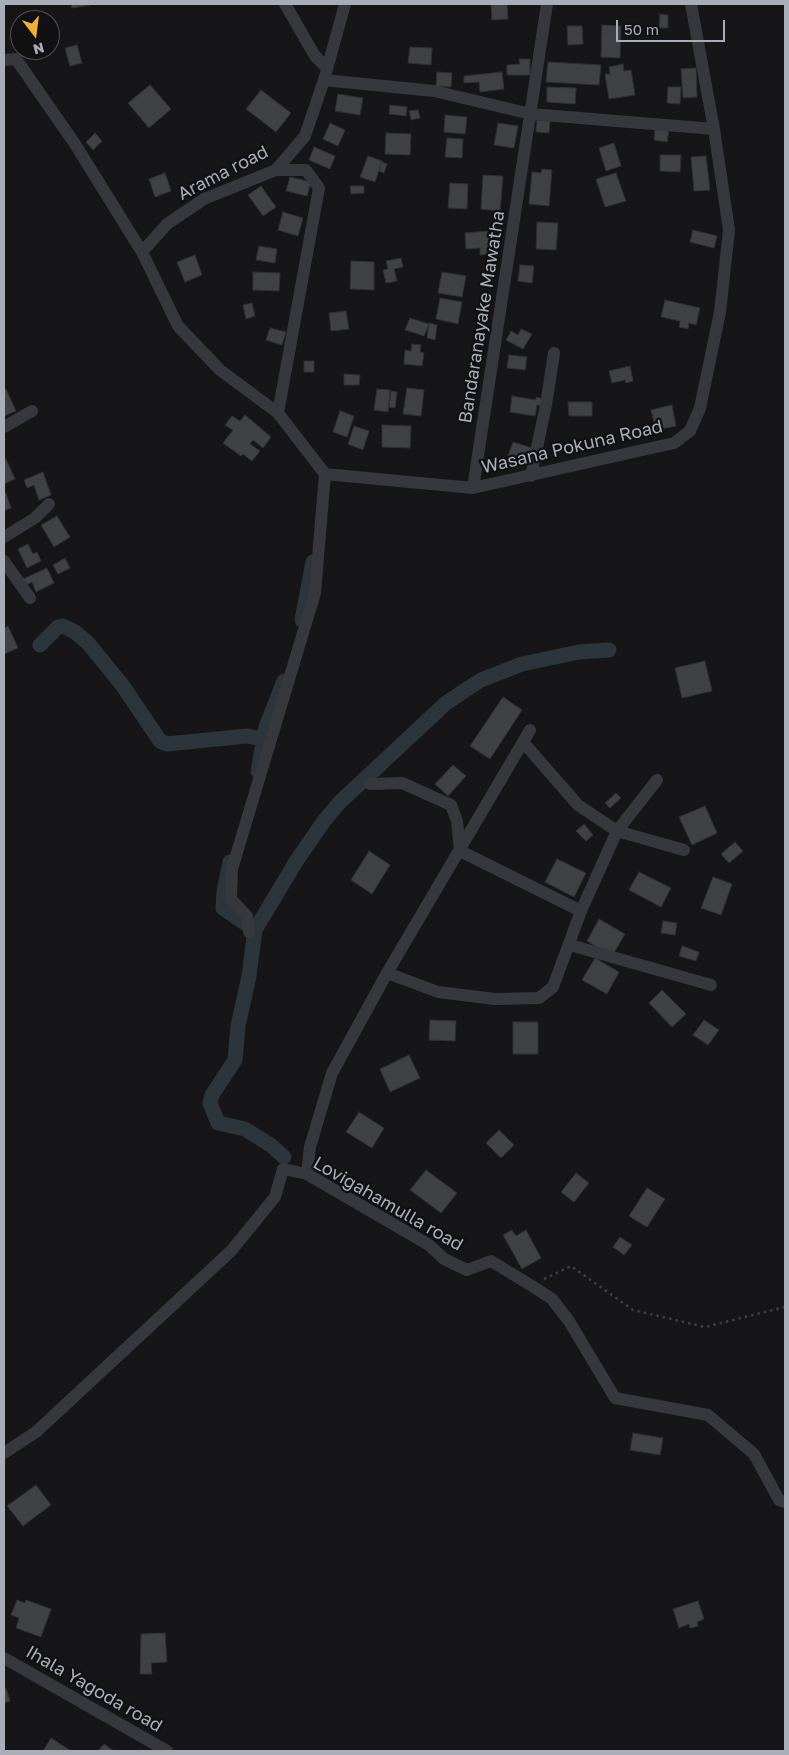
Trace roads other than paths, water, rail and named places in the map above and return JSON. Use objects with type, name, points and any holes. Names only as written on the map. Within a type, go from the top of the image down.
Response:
[{"type":"street","points":[[286,4],[325,74],[434,91],[531,114],[714,129]]},
{"type":"street","name":"Arama road","points":[[142,252],[167,224],[204,199],[276,170],[305,136],[345,4]]},
{"type":"street","name":"Bandaranayake Mawatha","points":[[473,488],[547,4]]},
{"type":"street","name":"Wasana Pokuna Road","points":[[473,488],[674,443],[690,431],[700,408],[720,312],[729,230],[714,129],[691,4]]},
{"type":"street","points":[[4,60],[16,60],[75,144],[142,252],[178,326],[220,370],[278,413],[325,474],[315,594],[232,869],[231,899],[247,916],[249,932]]},
{"type":"street","points":[[276,170],[306,170],[319,188],[278,413]]},
{"type":"street","points":[[531,476],[546,405],[554,353]]},
{"type":"street","points":[[4,427],[32,411]]},
{"type":"street","points":[[325,474],[473,488]]},
{"type":"street","points":[[4,537],[35,518],[49,504]]},
{"type":"street","points":[[4,561],[30,598]]},
{"type":"street","points":[[307,1174],[310,1147],[332,1074],[388,973],[530,730]]},
{"type":"street","points":[[523,742],[578,806],[617,831],[684,850]]},
{"type":"street","points":[[388,973],[438,992],[495,999],[540,998],[553,987],[581,912],[617,831],[657,780]]},
{"type":"street","points":[[370,784],[402,784],[451,805],[457,821],[460,852]]},
{"type":"street","points":[[460,852],[581,912]]},
{"type":"street","points":[[570,945],[711,985]]},
{"type":"street","name":"Lovigahamulla road","points":[[4,1453],[36,1432],[231,1251],[275,1197],[283,1169],[307,1174],[429,1246],[444,1259],[467,1270],[491,1261],[552,1299],[569,1322],[616,1398],[708,1415],[754,1454],[779,1500],[785,1502]]},
{"type":"street","name":"Ihala Yagoda road","points":[[4,1658],[167,1751]]},
{"type":"waterway","points":[[302,620],[313,562]]},
{"type":"waterway","points":[[40,645],[58,627],[63,626],[75,632],[88,643],[123,686],[160,741],[167,744],[247,736],[263,739]]},
{"type":"waterway","points":[[284,1157],[272,1146],[245,1129],[218,1123],[210,1103],[212,1095],[235,1060],[238,1026],[249,976],[255,930],[297,860],[324,821],[340,802],[445,704],[461,693],[481,680],[522,664],[579,652],[609,650]]},
{"type":"waterway","points":[[258,771],[266,727],[284,681]]},
{"type":"waterway","points":[[230,862],[223,908],[255,930]]}]
